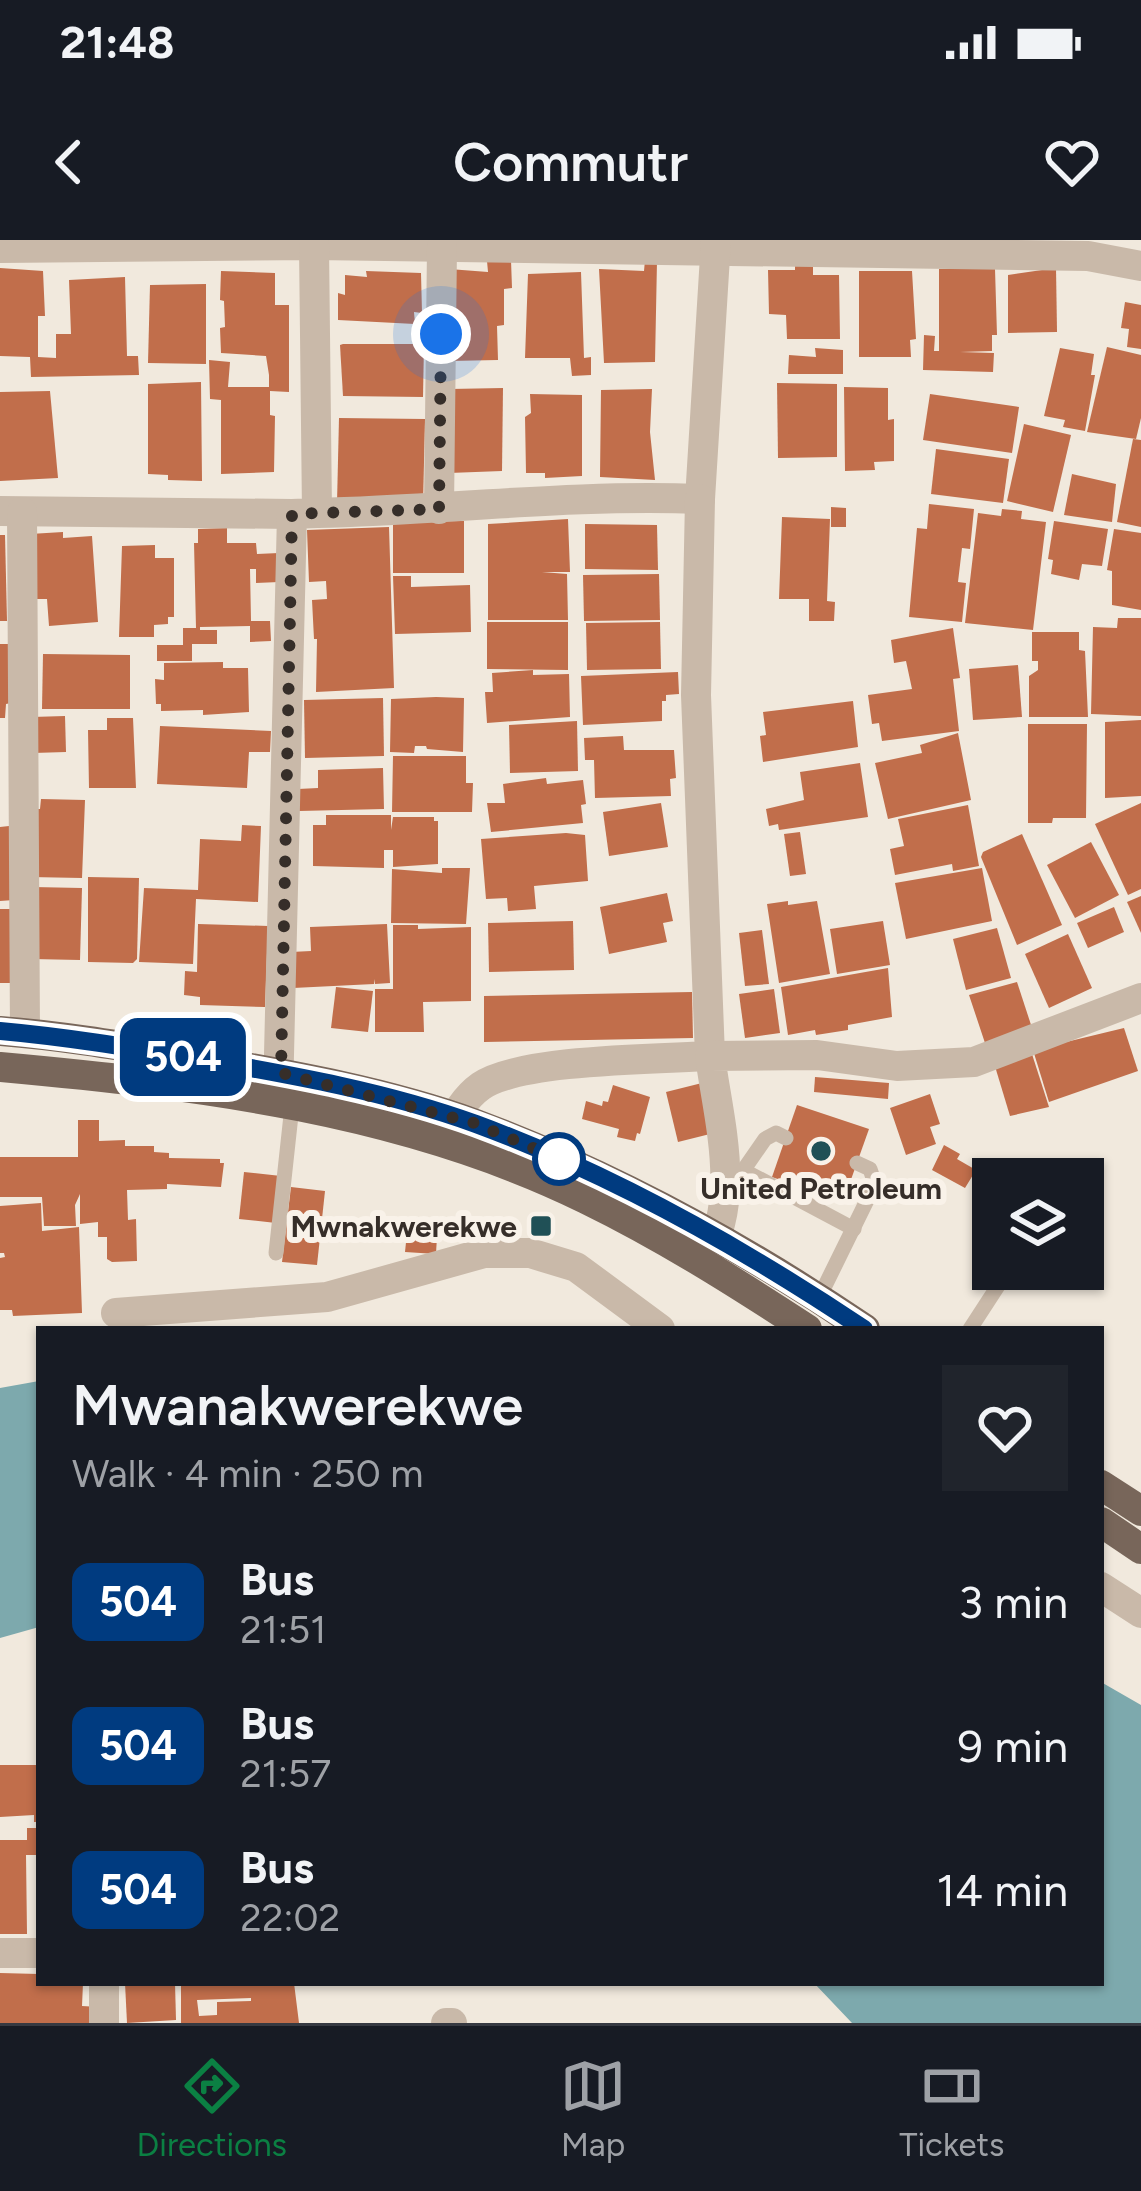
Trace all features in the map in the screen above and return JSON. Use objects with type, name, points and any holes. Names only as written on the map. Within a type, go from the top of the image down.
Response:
[{"type":"main road","points":[[13,1032],[448,1131],[598,1176],[712,1249],[803,1326]]},
{"type":"main road","points":[[0,1067],[283,1094]]},
{"type":"main road","points":[[712,1249],[819,1298],[861,1326]]},
{"type":"main road","points":[[1104,1487],[1141,1511]]},
{"type":"main road","points":[[1104,1524],[1141,1549]]},
{"type":"street","points":[[283,1094],[314,244]]},
{"type":"street","points":[[0,248],[716,245],[1088,256],[1141,266]]},
{"type":"street","points":[[712,1249],[735,1180],[710,1056],[696,694],[700,499],[716,245]]},
{"type":"street","points":[[439,509],[442,247]]},
{"type":"street","points":[[13,1032],[11,512],[304,513],[620,496],[700,499]]},
{"type":"street","points":[[448,1131],[482,1085],[527,1071],[710,1056],[817,1054],[897,1066],[974,1062],[1141,998]]},
{"type":"street","points":[[116,1313],[327,1297],[484,1253],[530,1253],[576,1267],[656,1326]]},
{"type":"street","points":[[1104,1589],[1141,1613]]},
{"type":"street","points":[[0,1953],[36,1953]]},
{"type":"street","points":[[104,1986],[104,2023]]},
{"type":"lane","points":[[276,1253],[283,1094]]},
{"type":"lane","points":[[786,1138],[776,1133],[765,1139],[735,1180],[854,1229]]},
{"type":"lane","points":[[819,1298],[875,1184],[870,1169],[857,1163]]},
{"type":"lane","points":[[972,1326],[996,1290]]},
{"type":"water","points":[[36,1382],[36,1628],[0,1638],[0,1388]]},
{"type":"water","points":[[1104,1684],[1141,1705],[1141,2023],[852,2023],[817,1986],[1104,1986]]},
{"type":"building","points":[[511,260],[512,288],[504,289],[504,325],[497,326],[498,360],[449,361],[449,269],[488,272],[487,261]]},
{"type":"building","points":[[645,260],[657,261],[655,362],[604,363],[599,269],[644,271]]},
{"type":"building","points":[[795,263],[813,264],[813,275],[839,275],[840,339],[787,339],[786,315],[769,314],[768,270],[795,270]]},
{"type":"building","points":[[0,268],[43,271],[45,316],[38,316],[38,357],[56,358],[56,334],[71,334],[69,280],[125,277],[127,356],[138,356],[139,375],[31,377],[30,357],[0,356]]},
{"type":"building","points":[[1056,268],[1057,332],[1008,333],[1008,275]]},
{"type":"building","points":[[939,269],[995,269],[997,335],[992,335],[992,351],[960,352],[994,353],[993,372],[923,370],[924,335],[935,336],[934,351],[939,351]]},
{"type":"building","points":[[221,271],[275,273],[275,305],[289,305],[289,392],[270,391],[270,415],[275,416],[274,472],[221,474],[221,400],[210,399],[209,360],[230,362],[228,387],[269,387],[269,375],[266,356],[221,353],[220,328],[225,327]]},
{"type":"building","points":[[366,271],[421,273],[422,313],[414,312],[415,324],[338,320],[338,293],[345,295],[345,275],[367,277]]},
{"type":"building","points":[[859,271],[912,271],[916,339],[910,340],[911,357],[859,357]]},
{"type":"building","points":[[581,272],[584,358],[591,357],[591,375],[572,376],[570,358],[525,358],[528,274]]},
{"type":"building","points":[[206,284],[206,364],[148,363],[150,285]]},
{"type":"building","points":[[1125,302],[1141,305],[1141,349],[1127,347],[1129,329],[1121,328]]},
{"type":"building","points":[[343,344],[424,344],[423,397],[343,396]]},
{"type":"building","points":[[1107,347],[1141,355],[1141,418],[1136,439],[1087,432]]},
{"type":"building","points":[[815,348],[843,350],[843,374],[788,374],[789,355],[816,357]]},
{"type":"building","points":[[1060,348],[1094,354],[1085,431],[1063,427],[1065,420],[1044,416]]},
{"type":"building","points":[[201,382],[202,481],[148,474],[148,384]]},
{"type":"building","points":[[777,383],[837,384],[837,457],[778,458]]},
{"type":"building","points":[[844,387],[888,388],[894,461],[874,462],[875,470],[845,471]]},
{"type":"building","points":[[503,388],[502,471],[449,473],[450,389]]},
{"type":"building","points":[[652,389],[655,480],[600,477],[601,390]]},
{"type":"building","points":[[50,391],[58,478],[0,481],[0,392]]},
{"type":"building","points":[[530,394],[582,395],[582,476],[545,478],[545,473],[526,473],[525,417],[531,413]]},
{"type":"building","points":[[930,394],[1019,407],[1012,453],[923,440]]},
{"type":"building","points":[[339,418],[425,419],[423,505],[337,503]]},
{"type":"building","points":[[1024,424],[1071,435],[1053,512],[1007,501]]},
{"type":"building","points":[[1133,439],[1141,440],[1141,527],[1117,522]]},
{"type":"building","points":[[936,449],[1009,459],[1003,503],[931,494]]},
{"type":"building","points":[[1072,474],[1116,484],[1112,522],[1064,515]]},
{"type":"building","points":[[929,504],[974,509],[970,549],[962,548],[958,582],[966,583],[962,622],[909,617],[917,528],[927,529]]},
{"type":"building","points":[[831,507],[846,508],[846,527],[831,527]]},
{"type":"building","points":[[1002,509],[1022,511],[1021,519],[1046,522],[1033,630],[965,623],[978,513],[1001,516]]},
{"type":"building","points":[[782,517],[830,519],[827,601],[835,602],[834,621],[809,621],[809,599],[779,599]]},
{"type":"building","points":[[568,519],[570,572],[542,572],[567,574],[568,620],[488,620],[488,524]]},
{"type":"building","points":[[464,521],[464,573],[393,573],[393,522]]},
{"type":"building","points":[[1054,521],[1108,529],[1102,566],[1082,564],[1079,580],[1051,574],[1053,560],[1048,559]]},
{"type":"building","points":[[585,524],[657,525],[658,570],[585,569]]},
{"type":"building","points":[[389,527],[394,688],[316,692],[312,600],[327,599],[326,581],[309,582],[307,530]]},
{"type":"building","points":[[227,528],[227,543],[256,543],[257,554],[279,553],[279,582],[256,583],[256,569],[250,569],[251,621],[270,621],[271,641],[250,642],[250,626],[200,627],[217,630],[217,644],[192,644],[192,661],[157,661],[157,645],[183,645],[183,628],[196,628],[194,543],[198,543],[198,529]]},
{"type":"building","points":[[1114,529],[1141,533],[1141,610],[1112,605],[1112,571],[1107,570]]},
{"type":"building","points":[[63,532],[63,538],[92,536],[98,622],[49,626],[47,599],[35,599],[30,534]]},
{"type":"building","points":[[0,535],[5,535],[7,621],[0,621]]},
{"type":"building","points":[[155,545],[155,558],[174,558],[174,617],[168,617],[168,624],[154,625],[154,637],[119,637],[122,546]]},
{"type":"building","points":[[659,574],[660,620],[584,621],[583,575]]},
{"type":"building","points":[[393,576],[411,576],[411,587],[470,585],[471,632],[395,634]]},
{"type":"building","points":[[1118,618],[1141,618],[1141,716],[1091,714],[1093,627],[1117,628]]},
{"type":"building","points":[[487,622],[568,622],[568,670],[487,669]]},
{"type":"building","points":[[660,622],[661,669],[587,670],[586,623]]},
{"type":"building","points":[[953,628],[960,678],[953,679],[959,731],[882,741],[879,723],[872,724],[868,695],[912,689],[906,661],[894,663],[891,640]]},
{"type":"building","points":[[1032,632],[1079,632],[1079,650],[1085,651],[1088,717],[1029,717],[1029,676],[1038,670],[1038,661],[1032,661]]},
{"type":"building","points":[[0,644],[11,644],[11,703],[6,704],[5,718],[0,718]]},
{"type":"building","points":[[43,654],[130,655],[130,709],[42,709]]},
{"type":"building","points":[[223,662],[223,668],[248,668],[249,712],[203,715],[203,710],[161,711],[161,704],[156,704],[155,679],[164,680],[164,663]]},
{"type":"building","points":[[1018,665],[1022,717],[973,720],[969,669]]},
{"type":"building","points":[[533,670],[533,675],[569,674],[570,717],[487,723],[485,692],[493,692],[492,673]]},
{"type":"building","points":[[678,672],[679,694],[666,695],[662,701],[662,721],[583,725],[581,676]]},
{"type":"building","points":[[383,698],[384,756],[305,758],[304,700]]},
{"type":"building","points":[[464,698],[463,752],[415,746],[414,753],[390,752],[391,699]]},
{"type":"building","points":[[853,701],[858,747],[763,762],[763,712]]},
{"type":"building","points":[[65,716],[66,752],[33,753],[32,717]]},
{"type":"building","points":[[107,718],[133,718],[136,788],[89,788],[88,730],[107,730]]},
{"type":"building","points":[[1141,720],[1141,796],[1105,798],[1105,722]]},
{"type":"building","points":[[577,721],[578,771],[510,773],[509,725]]},
{"type":"building","points":[[1028,724],[1087,724],[1086,818],[1028,823]]},
{"type":"building","points":[[160,726],[271,731],[270,752],[249,752],[247,788],[157,784]]},
{"type":"building","points":[[958,733],[971,800],[888,819],[875,763],[922,753],[920,745]]},
{"type":"building","points":[[623,736],[624,750],[674,750],[676,778],[670,779],[671,796],[595,798],[594,760],[585,760],[584,738]]},
{"type":"building","points":[[393,756],[466,756],[466,783],[473,783],[472,812],[392,812]]},
{"type":"building","points":[[860,763],[868,817],[779,830],[778,824],[769,826],[766,809],[804,800],[800,772]]},
{"type":"building","points":[[383,768],[384,809],[299,811],[298,789],[318,788],[318,770]]},
{"type":"building","points":[[546,778],[547,784],[583,780],[583,823],[491,832],[487,803],[505,803],[503,784]]},
{"type":"building","points":[[41,799],[85,800],[82,878],[30,877],[33,809],[40,809]]},
{"type":"building","points":[[661,803],[668,847],[609,856],[603,812]]},
{"type":"building","points":[[1141,803],[1141,889],[1128,895],[1095,824]]},
{"type":"building","points":[[968,805],[979,866],[953,871],[952,864],[895,875],[890,849],[904,846],[898,819]]},
{"type":"building","points":[[326,815],[391,815],[391,830],[393,817],[434,817],[438,821],[438,864],[393,867],[393,850],[384,850],[384,868],[313,866],[313,825],[326,825]]},
{"type":"building","points":[[242,825],[261,826],[258,902],[196,899],[193,964],[139,962],[144,888],[198,890],[200,839],[241,841]]},
{"type":"building","points":[[9,826],[14,900],[0,901],[0,827]]},
{"type":"building","points":[[800,832],[806,874],[790,876],[784,834]]},
{"type":"building","points":[[1022,834],[1062,925],[1017,945],[981,857]]},
{"type":"building","points":[[585,835],[588,881],[534,886],[536,909],[508,911],[507,898],[486,899],[481,839]]},
{"type":"building","points":[[1091,842],[1119,895],[1075,918],[1047,865]]},
{"type":"building","points":[[442,868],[470,868],[466,924],[391,923],[392,869],[442,873]]},
{"type":"building","points":[[982,868],[992,921],[906,939],[895,883]]},
{"type":"building","points":[[88,877],[139,878],[137,959],[133,963],[88,962]]},
{"type":"building","points":[[33,887],[82,888],[80,960],[32,959]]},
{"type":"building","points":[[667,893],[673,921],[663,923],[667,942],[609,954],[600,907]]},
{"type":"building","points":[[1141,896],[1141,933],[1127,902]]},
{"type":"building","points":[[788,901],[788,905],[817,901],[830,974],[779,983],[767,904]]},
{"type":"building","points":[[1114,907],[1124,932],[1088,948],[1077,923]]},
{"type":"building","points":[[0,909],[16,909],[18,983],[0,983]]},
{"type":"building","points":[[573,921],[574,970],[489,972],[488,923]]},
{"type":"building","points":[[883,921],[890,965],[837,974],[830,929]]},
{"type":"building","points":[[198,924],[268,926],[265,1007],[200,1005],[200,997],[184,995],[185,971],[197,972]]},
{"type":"building","points":[[387,924],[390,983],[375,984],[374,979],[374,984],[293,988],[291,952],[311,951],[310,927]]},
{"type":"building","points":[[393,925],[471,927],[471,1001],[423,1002],[424,1032],[375,1032],[375,989],[393,989]]},
{"type":"building","points":[[997,928],[1011,978],[966,990],[953,939]]},
{"type":"building","points":[[762,930],[769,984],[745,986],[739,933]]},
{"type":"building","points":[[1068,934],[1092,988],[1049,1008],[1025,954]]},
{"type":"building","points":[[888,968],[892,1017],[848,1025],[848,1030],[788,1035],[781,987]]},
{"type":"building","points":[[1017,982],[1034,1034],[987,1049],[969,995]]},
{"type":"building","points":[[336,987],[373,991],[368,1032],[331,1028]]},
{"type":"building","points":[[774,989],[780,1033],[745,1038],[739,994]]},
{"type":"building","points":[[692,992],[693,1038],[484,1042],[484,996]]},
{"type":"building","points":[[1124,1028],[1138,1071],[1049,1102],[1033,1050]]},
{"type":"building","points":[[1031,1051],[1049,1107],[1010,1116],[994,1063]]},
{"type":"building","points":[[815,1077],[889,1083],[888,1099],[814,1092]]},
{"type":"building","points":[[702,1083],[714,1133],[678,1142],[666,1092]]},
{"type":"building","points":[[613,1085],[650,1097],[635,1141],[617,1137],[619,1129],[582,1119],[586,1101],[602,1106]]},
{"type":"building","points":[[930,1094],[940,1124],[930,1127],[936,1144],[906,1155],[890,1108]]},
{"type":"building","points":[[797,1105],[869,1129],[843,1202],[772,1177]]},
{"type":"building","points":[[78,1120],[99,1120],[99,1141],[154,1146],[154,1152],[169,1153],[169,1158],[220,1159],[224,1163],[221,1187],[167,1184],[167,1189],[127,1190],[128,1220],[136,1219],[137,1261],[112,1262],[107,1259],[107,1237],[98,1237],[98,1222],[80,1224],[80,1194],[76,1226],[44,1226],[42,1197],[0,1197],[0,1157],[78,1157]]},
{"type":"building","points":[[944,1145],[960,1154],[957,1159],[972,1168],[972,1177],[965,1188],[932,1170]]},
{"type":"building","points":[[244,1172],[281,1176],[276,1223],[239,1219]]},
{"type":"building","points":[[291,1187],[325,1191],[317,1265],[282,1262]]},
{"type":"building","points":[[41,1203],[42,1231],[79,1227],[82,1313],[13,1316],[12,1310],[0,1310],[0,1258],[5,1257],[0,1253],[0,1206]]},
{"type":"building","points":[[407,1233],[437,1236],[436,1254],[405,1252]]},
{"type":"building","points":[[0,1765],[36,1765],[36,1822],[34,1815],[0,1817]]},
{"type":"building","points":[[27,1828],[36,1828],[36,1855],[26,1855],[27,1934],[0,1934],[0,1840],[27,1840]]},
{"type":"building","points":[[0,1973],[36,1974],[36,1986],[83,1986],[82,2006],[99,2007],[99,2023],[0,2023]]},
{"type":"building","points":[[125,1986],[175,1986],[176,2020],[127,2023]]},
{"type":"building","points":[[181,1986],[294,1986],[299,2023],[181,2023]],"holes":[[[251,1998],[217,2002],[217,2015],[199,2016],[197,2000]]]},
{"type":"bus line","name":"504","points":[[0,1031],[281,1073],[474,1123],[598,1176],[719,1238],[768,1264],[860,1326]]},
{"type":"place","name":"United Petroleum","points":[[821,1151]]},
{"type":"place","name":"Mwnakwerekwe","points":[[541,1226]]},
{"type":"route","points":[[441,334],[439,509],[292,514],[281,1073],[474,1123],[559,1159]]}]
